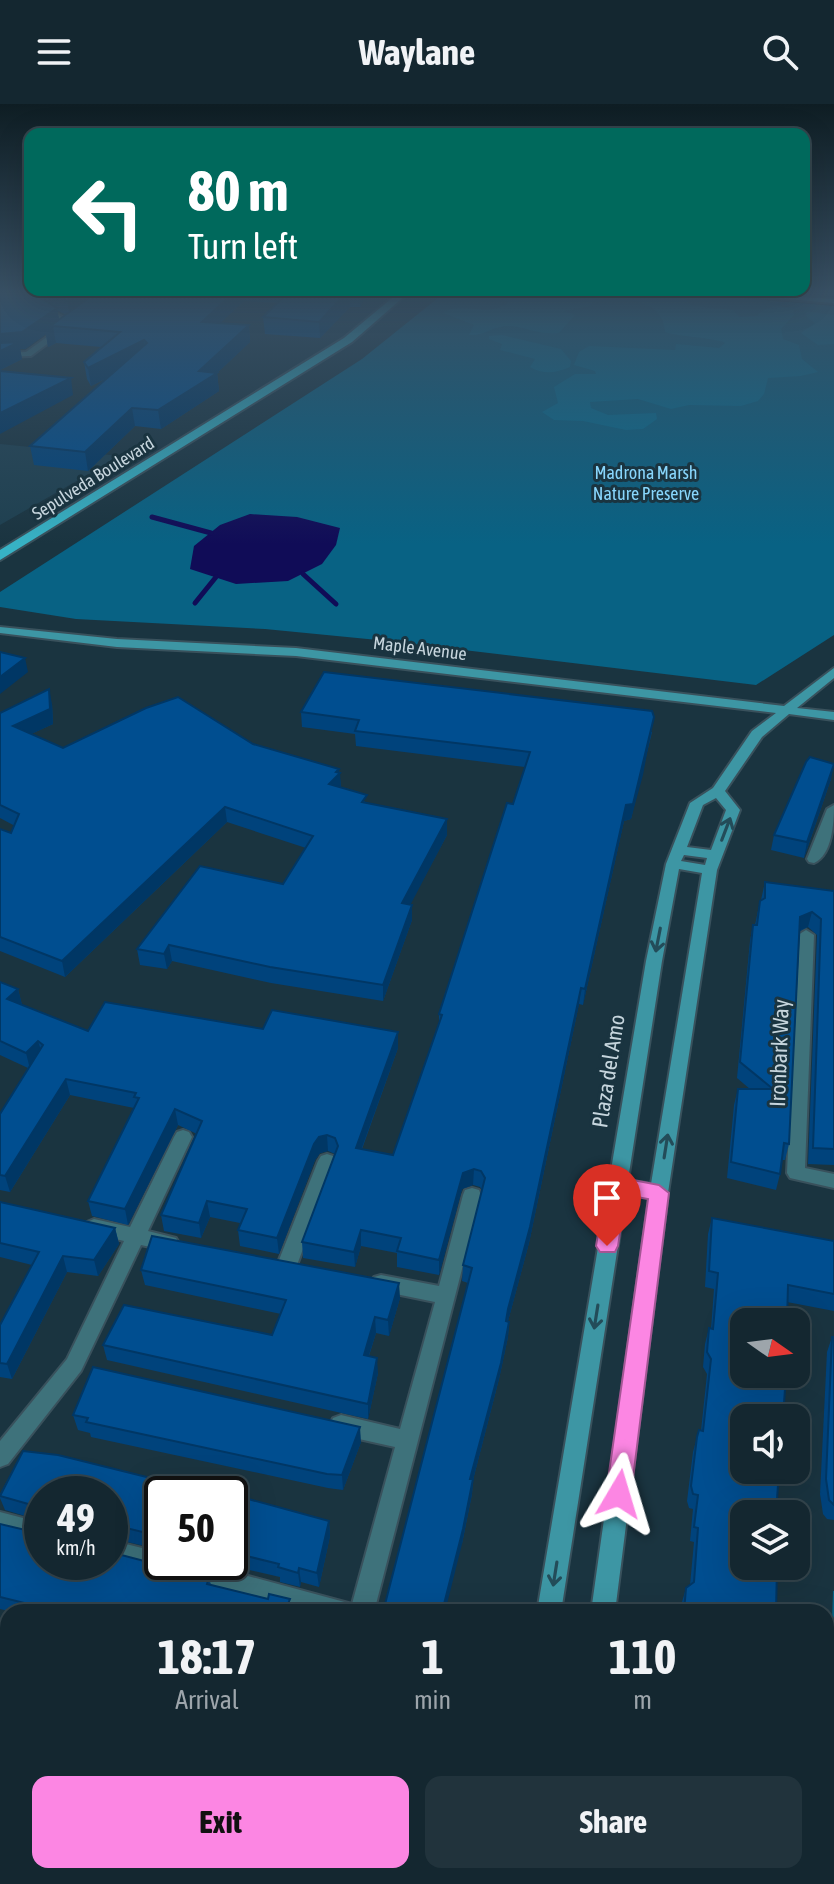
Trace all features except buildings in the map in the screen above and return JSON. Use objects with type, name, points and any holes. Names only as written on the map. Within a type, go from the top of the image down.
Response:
[{"type":"main road","name":"Sepulveda Boulevard","points":[[0,556],[288,377]]},
{"type":"main road","name":"Maple Avenue","points":[[0,630],[117,643],[296,652],[834,716]]},
{"type":"main road","name":"Plaza del Amo","points":[[550,1604],[617,1185],[676,857],[697,803],[718,791],[757,734],[834,672]]},
{"type":"main road","points":[[604,1604],[659,1193],[713,862],[733,810],[718,791]]},
{"type":"main road","points":[[676,857],[713,862]]},
{"type":"main road","points":[[617,1185],[659,1193]]},
{"type":"street","points":[[814,859],[829,833],[834,809]]},
{"type":"street","name":"Ironbark Way","points":[[806,935],[796,1173],[834,1181]]},
{"type":"street","points":[[0,1457],[82,1366],[136,1237],[183,1137]]},
{"type":"street","points":[[287,1265],[327,1161]]},
{"type":"street","points":[[364,1604],[472,1195]]},
{"type":"street","points":[[76,1223],[197,1248]]},
{"type":"street","points":[[360,1279],[446,1296]]},
{"type":"street","points":[[315,1419],[406,1440]]},
{"type":"street","points":[[0,1523],[24,1529]]},
{"type":"street","points":[[128,1556],[313,1604]]},
{"type":"shaded area","points":[[570,377],[783,377],[768,378],[764,394],[758,401],[741,406],[689,405],[671,409],[638,399],[590,402],[591,408],[608,415],[656,413],[657,419],[643,429],[626,430],[583,421],[554,420],[542,412],[558,403],[554,387]]},
{"type":"shaded area","points":[[0,444],[120,456],[0,525]]},
{"type":"shaded area","points":[[250,514],[297,517],[340,528],[336,545],[322,564],[288,581],[236,584],[190,569],[194,546],[220,525]]},
{"type":"green space","name":"Madrona Marsh Nature Preserve","points":[[334,377],[834,377],[834,635],[756,685],[265,629],[76,619],[0,607],[0,592]]},
{"type":"waterway","points":[[152,517],[211,533]]},
{"type":"waterway","points":[[303,574],[336,604]]},
{"type":"waterway","points":[[195,603],[216,577]]},
{"type":"route","points":[[607,1246],[617,1185],[659,1193],[619,1494]]}]
